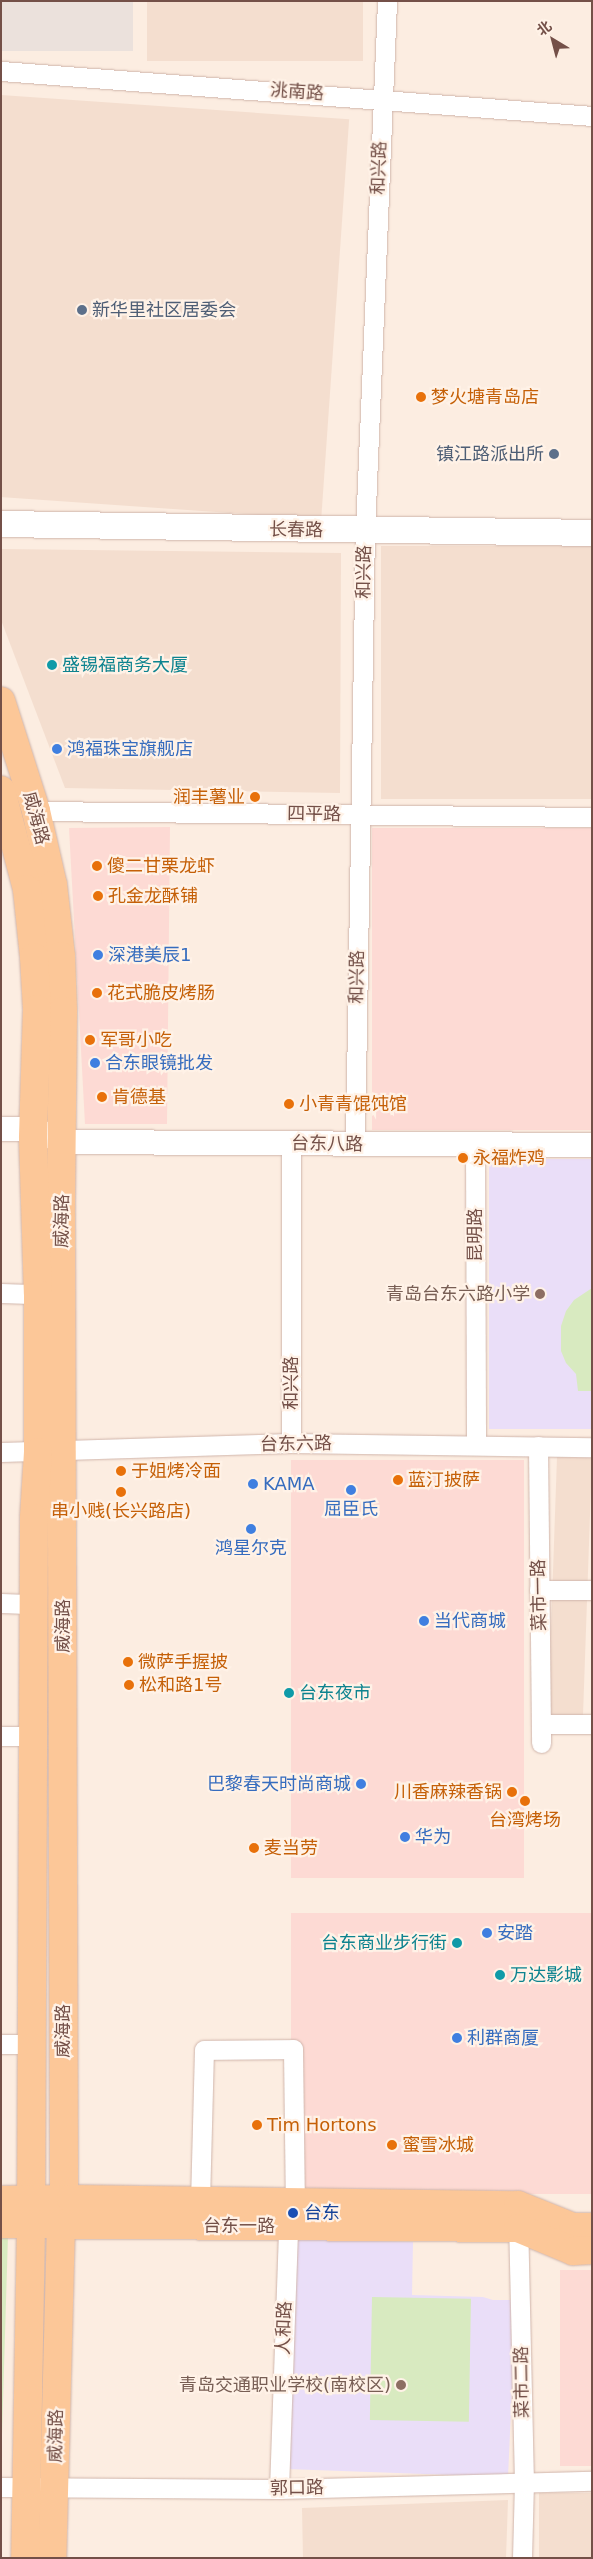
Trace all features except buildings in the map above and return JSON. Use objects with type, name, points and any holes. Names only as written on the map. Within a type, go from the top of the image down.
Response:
[{"type":"main road","name":"长春路","points":[[1,524],[592,533]]},
{"type":"main road","name":"威海路","points":[[1,701],[36,811],[53,885],[61,956],[64,1011],[63,1142],[50,1452],[34,1518],[31,2212],[13,2487],[25,2558]]},
{"type":"main road","name":"威海路","points":[[1,790],[27,889],[34,957],[36,1009],[34,1133],[38,1294],[50,1452],[63,2212],[52,2558]]},
{"type":"main road","name":"台东一路","points":[[1,2200],[31,2212],[518,2217],[573,2227],[592,2227]]},
{"type":"main road","name":"台东一路","points":[[63,2212],[200,2202],[292,2215]]},
{"type":"main road","name":"台东一路","points":[[1,2224],[31,2212]]},
{"type":"main road","name":"台东一路","points":[[518,2217],[573,2250],[592,2250]]},
{"type":"street","name":"和兴路","points":[[355,1144],[365,531],[381,98],[387,1]]},
{"type":"street","name":"洮南路","points":[[1,71],[381,98],[592,116]]},
{"type":"street","name":"四平路","points":[[36,811],[592,817]]},
{"type":"street","name":"台东八路","points":[[1,1130],[34,1133],[63,1142],[592,1145]]},
{"type":"street","name":"台东八路","points":[[1,1138],[34,1133]]},
{"type":"street","name":"和兴路","points":[[291,1143],[291,1443]]},
{"type":"street","name":"昆明路","points":[[475,1144],[476,1445]]},
{"type":"street","points":[[1,1293],[38,1294]]},
{"type":"street","name":"台东六路","points":[[1,1452],[50,1452],[291,1443],[592,1447]]},
{"type":"street","name":"菜市一路","points":[[538,1446],[541,1744]]},
{"type":"street","points":[[539,1590],[592,1590]]},
{"type":"street","points":[[1,1603],[34,1604]]},
{"type":"street","points":[[541,1724],[592,1724]]},
{"type":"street","points":[[1,1736],[33,1736]]},
{"type":"street","points":[[1,2044],[32,2044]]},
{"type":"street","name":"人和路","points":[[200,2202],[204,2050],[293,2049],[292,2215],[279,2489]]},
{"type":"street","name":"菜市二路","points":[[518,2217],[524,2482],[522,2558]]},
{"type":"street","name":"郭口路","points":[[13,2487],[279,2489],[592,2481]]},
{"type":"shaded area","points":[[1,1],[133,1],[133,51],[1,51]]},
{"type":"shaded area","points":[[147,1],[363,1],[363,61],[147,61]]},
{"type":"shaded area","points":[[1,95],[349,119],[321,519],[1,497]]},
{"type":"shaded area","points":[[381,546],[592,546],[592,799],[381,799]]},
{"type":"shaded area","points":[[1,549],[341,553],[340,793],[65,788],[1,620]]},
{"type":"shaded area","points":[[170,827],[167,1124],[85,1124],[69,828]]},
{"type":"shaded area","points":[[372,828],[592,828],[592,1130],[372,1130]]},
{"type":"shaded area","name":"青岛台东六路小学","points":[[489,1159],[592,1159],[592,1429],[489,1429]]},
{"type":"shaded area","points":[[557,1457],[592,1458],[583,1719],[548,1718]]},
{"type":"shaded area","name":"当代商城","points":[[291,1460],[524,1460],[524,1878],[291,1878]]},
{"type":"shaded area","name":"利群商厦","points":[[291,1913],[592,1913],[592,2194],[291,2194]]},
{"type":"shaded area","name":"青岛交通职业学校(南校区)","points":[[296,2239],[413,2242],[412,2295],[516,2300],[508,2477],[286,2469]]},
{"type":"shaded area","points":[[560,2270],[592,2270],[592,2466],[560,2466]]},
{"type":"shaded area","points":[[539,2493],[592,2493],[592,2558],[539,2558]]},
{"type":"shaded area","points":[[508,2500],[506,2558],[303,2558],[302,2508]]},
{"type":"green space","points":[[592,1288],[592,1391],[578,1391],[576,1374],[566,1363],[561,1351],[561,1326],[566,1311],[574,1300]]},
{"type":"green space","points":[[1,2235],[8,2235],[1,2468]]},
{"type":"green space","points":[[372,2297],[471,2299],[469,2422],[370,2420]]},
{"type":"place","name":"新华里社区居委会","points":[[82,310]]},
{"type":"place","name":"梦火塘青岛店","points":[[421,397]]},
{"type":"place","name":"镇江路派出所","points":[[554,454]]},
{"type":"place","name":"盛锡福商务大厦","points":[[52,665]]},
{"type":"place","name":"鸿福珠宝旗舰店","points":[[57,749]]},
{"type":"place","name":"润丰薯业","points":[[255,797]]},
{"type":"place","name":"傻二甘栗龙虾","points":[[97,866]]},
{"type":"place","name":"孔金龙酥铺","points":[[98,896]]},
{"type":"place","name":"深港美辰1","points":[[98,955]]},
{"type":"place","name":"花式脆皮烤肠","points":[[97,993]]},
{"type":"place","name":"军哥小吃","points":[[90,1040]]},
{"type":"place","name":"合东眼镜批发","points":[[95,1063]]},
{"type":"place","name":"肯德基","points":[[102,1097]]},
{"type":"place","name":"小青青馄饨馆","points":[[289,1104]]},
{"type":"place","name":"永福炸鸡","points":[[463,1158]]},
{"type":"place","name":"青岛台东六路小学","points":[[540,1294]]},
{"type":"place","name":"于姐烤冷面","points":[[121,1471]]},
{"type":"place","name":"蓝汀披萨","points":[[398,1480]]},
{"type":"place","name":"KAMA","points":[[253,1484]]},
{"type":"place","name":"屈臣氏","points":[[351,1490]]},
{"type":"place","name":"串小贱(长兴路店)","points":[[121,1492]]},
{"type":"place","name":"鸿星尔克","points":[[251,1529]]},
{"type":"place","name":"当代商城","points":[[424,1621]]},
{"type":"place","name":"微萨手握披","points":[[128,1662]]},
{"type":"place","name":"松和路1号","points":[[129,1685]]},
{"type":"place","name":"台东夜市","points":[[289,1693]]},
{"type":"place","name":"巴黎春天时尚商城","points":[[361,1784]]},
{"type":"place","name":"川香麻辣香锅","points":[[512,1792]]},
{"type":"place","name":"台湾烤场","points":[[525,1801]]},
{"type":"place","name":"华为","points":[[405,1837]]},
{"type":"place","name":"麦当劳","points":[[254,1848]]},
{"type":"place","name":"安踏","points":[[487,1933]]},
{"type":"place","name":"台东商业步行街","points":[[457,1943]]},
{"type":"place","name":"万达影城","points":[[500,1975]]},
{"type":"place","name":"利群商厦","points":[[457,2038]]},
{"type":"place","name":"Tim Hortons","points":[[257,2125]]},
{"type":"place","name":"蜜雪冰城","points":[[392,2145]]},
{"type":"place","name":"台东","points":[[293,2213]]},
{"type":"place","name":"青岛交通职业学校(南校区)","points":[[401,2385]]}]
